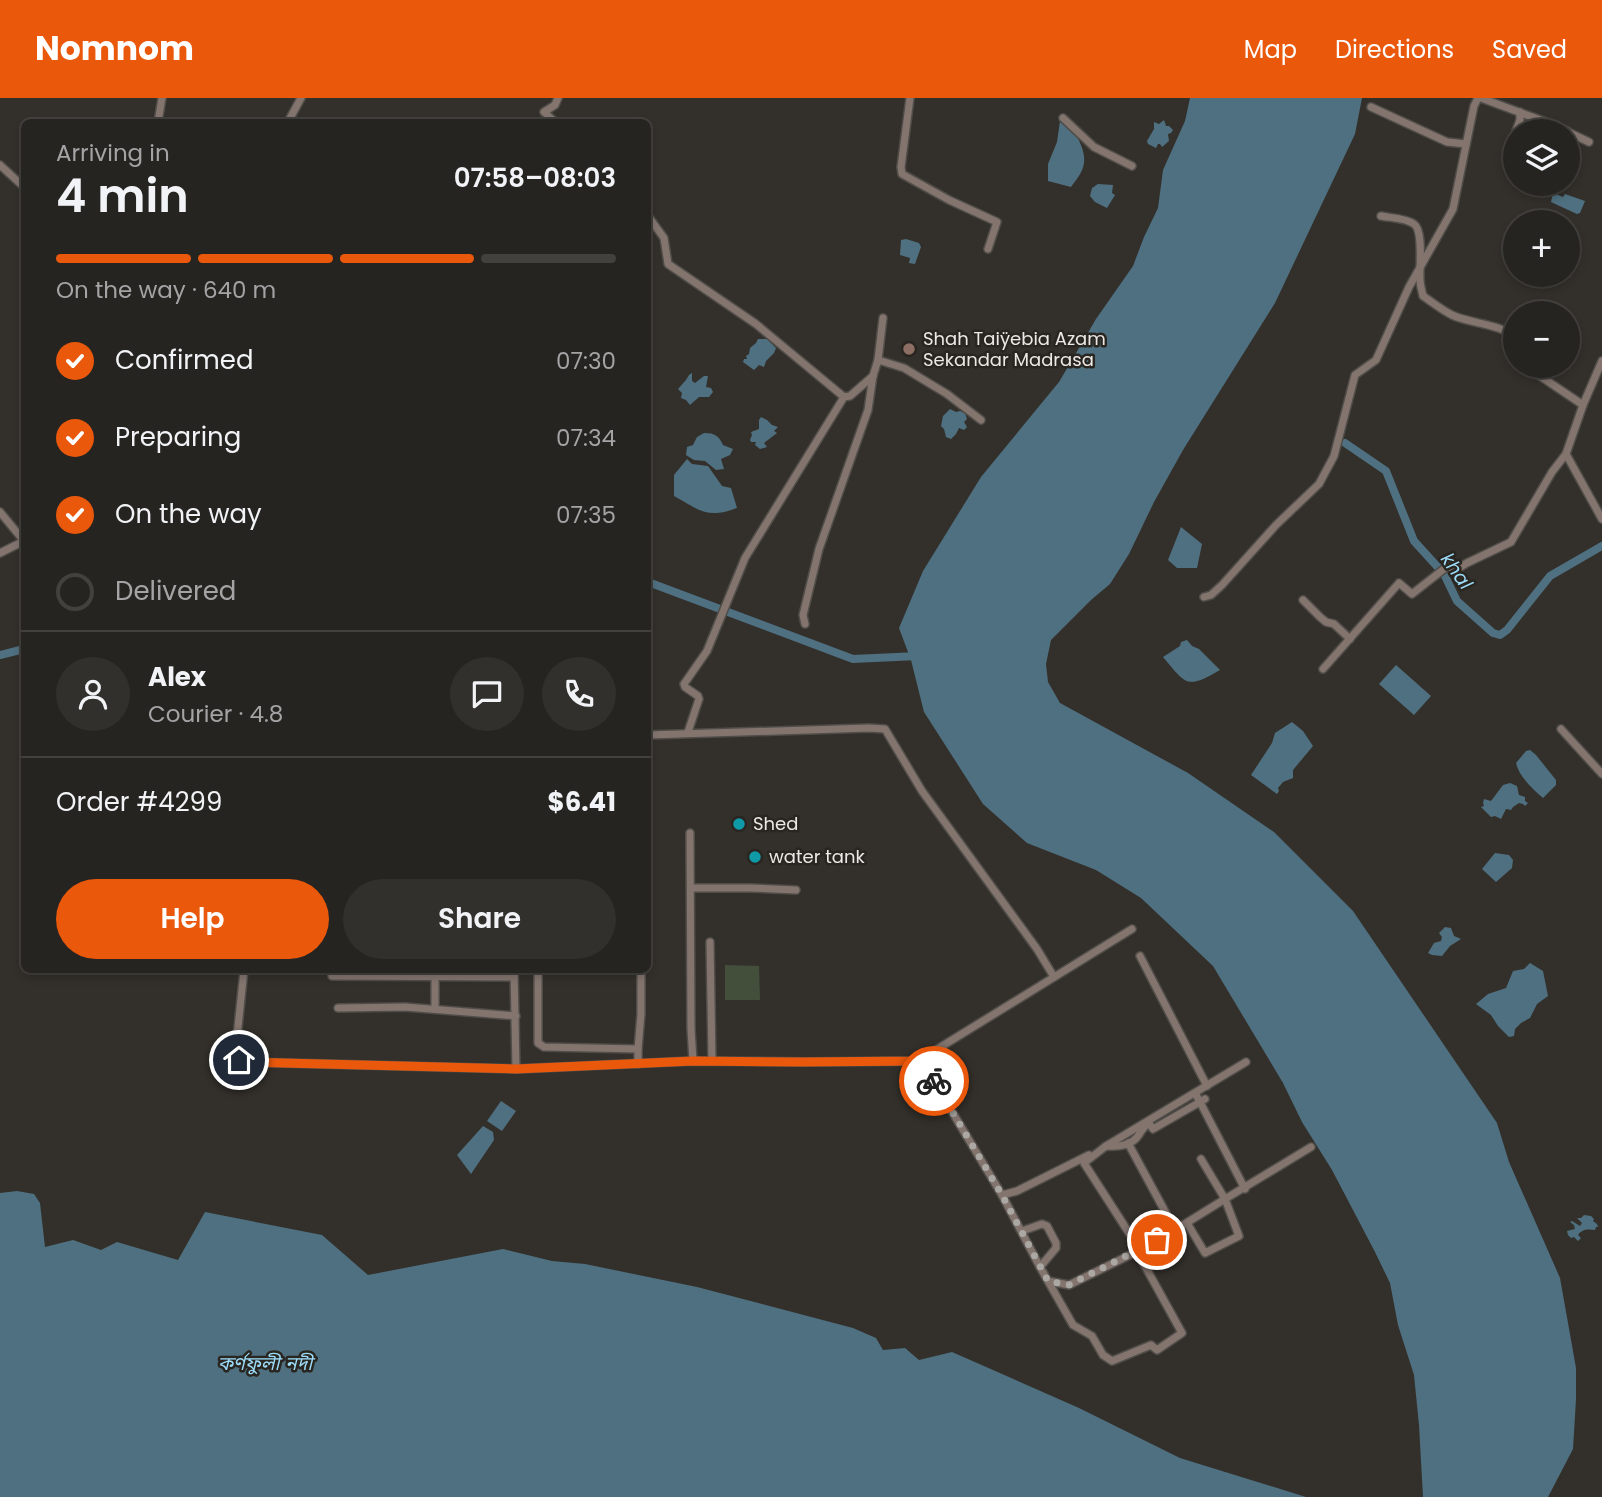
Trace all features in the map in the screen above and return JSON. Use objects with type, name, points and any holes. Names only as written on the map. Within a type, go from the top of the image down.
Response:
[{"type":"street","points":[[158,119],[162,98]]},
{"type":"street","points":[[290,119],[301,98]]},
{"type":"street","points":[[552,119],[544,112],[555,105],[558,98]]},
{"type":"street","points":[[910,98],[902,174],[997,222],[988,249]]},
{"type":"street","points":[[1204,597],[1223,585],[1276,525],[1319,484],[1334,456],[1355,375],[1376,360],[1421,264],[1453,209],[1474,106],[1480,98],[1540,119]]},
{"type":"street","points":[[1371,107],[1447,142],[1466,144]]},
{"type":"street","points":[[1520,112],[1520,119]]},
{"type":"street","points":[[1063,118],[1094,147],[1132,166]]},
{"type":"street","points":[[1580,137],[1589,142]]},
{"type":"street","points":[[0,166],[21,184]]},
{"type":"street","points":[[1381,216],[1415,224],[1419,230],[1423,296],[1452,315],[1503,331]]},
{"type":"street","points":[[651,220],[664,238],[668,264],[756,324],[844,397]]},
{"type":"street","points":[[805,624],[803,615],[818,549],[868,410],[883,317]]},
{"type":"street","points":[[878,360],[915,374],[981,420]]},
{"type":"street","points":[[1323,669],[1399,583],[1412,594],[1449,565],[1454,571],[1511,542],[1552,472],[1566,454],[1602,361]]},
{"type":"street","points":[[688,732],[699,699],[684,684],[707,651],[745,558],[844,397],[850,396],[873,376]]},
{"type":"street","points":[[1543,378],[1583,405]]},
{"type":"street","points":[[1566,454],[1602,519]]},
{"type":"street","points":[[0,512],[21,537]]},
{"type":"street","points":[[0,553],[21,542]]},
{"type":"street","points":[[1303,600],[1326,622],[1334,624],[1350,639]]},
{"type":"street","points":[[651,735],[885,729],[922,791],[1037,949],[1054,977]]},
{"type":"street","points":[[1561,729],[1602,774]]},
{"type":"street","points":[[690,833],[693,1061]]},
{"type":"street","points":[[691,888],[796,890]]},
{"type":"street","points":[[244,973],[235,1056],[244,1062],[516,1069],[693,1061],[918,1061],[1132,929]]},
{"type":"street","points":[[710,942],[712,1061]]},
{"type":"street","points":[[1140,956],[1207,1086]]},
{"type":"street","points":[[332,973],[332,976],[435,976],[514,973],[516,1069]]},
{"type":"street","points":[[538,973],[540,1045],[638,1049]]},
{"type":"street","points":[[638,1064],[641,973]]},
{"type":"street","points":[[435,976],[435,1009]]},
{"type":"street","points":[[338,1008],[405,1007],[516,1016]]},
{"type":"street","points":[[921,1060],[1002,1195],[1073,1325],[1092,1336],[1103,1355],[1112,1361],[1151,1345],[1157,1350],[1182,1333],[1140,1257],[1140,1251],[1084,1163],[1106,1146],[1120,1148],[1138,1137],[1141,1129],[1149,1124],[1153,1129],[1203,1101]]},
{"type":"street","points":[[1002,1195],[1017,1191],[1106,1146],[1246,1062]]},
{"type":"street","points":[[1195,1093],[1203,1101],[1245,1189]]},
{"type":"street","points":[[1128,1143],[1175,1230]]},
{"type":"street","points":[[1048,1281],[1069,1285],[1140,1251],[1311,1147]]},
{"type":"street","points":[[1186,1223],[1205,1253],[1240,1236],[1225,1199],[1201,1159]]},
{"type":"street","points":[[1022,1231],[1042,1224],[1046,1226],[1056,1244],[1056,1248],[1040,1267]]},
{"type":"green space","points":[[725,965],[759,966],[760,1000],[725,1000]]},
{"type":"water","points":[[1190,98],[1362,98],[1355,134],[1275,303],[1183,450],[1129,554],[1110,584],[1051,640],[1046,664],[1048,682],[1060,703],[1188,773],[1274,832],[1353,911],[1497,1123],[1509,1162],[1560,1278],[1576,1368],[1573,1449],[1548,1497],[1423,1497],[1414,1375],[1398,1325],[1390,1283],[1332,1170],[1213,966],[1141,898],[1096,870],[1027,843],[983,804],[924,712],[911,660],[899,628],[923,571],[981,477],[1059,382],[1096,319],[1133,266],[1158,208],[1163,170],[1185,121]]},
{"type":"water","points":[[1164,120],[1166,126],[1173,130],[1168,134],[1169,141],[1162,147],[1158,144],[1156,148],[1147,141],[1154,129],[1154,122],[1159,124]]},
{"type":"water","points":[[1060,121],[1073,130],[1084,154],[1082,170],[1071,187],[1048,181],[1048,164],[1057,142]]},
{"type":"water","points":[[1098,184],[1113,185],[1112,193],[1115,195],[1107,208],[1090,196],[1092,188]]},
{"type":"water","points":[[1552,196],[1571,196],[1585,201],[1580,213],[1580,210],[1568,210],[1551,202]]},
{"type":"water","points":[[901,240],[919,243],[921,247],[915,264],[909,263],[910,258],[900,255]]},
{"type":"water","points":[[758,339],[767,339],[776,348],[764,367],[759,365],[754,370],[743,362]]},
{"type":"water","points":[[692,373],[692,381],[695,383],[708,376],[706,387],[713,392],[709,397],[699,397],[690,405],[681,398],[682,393],[678,389]]},
{"type":"water","points":[[950,409],[965,413],[967,419],[964,422],[967,427],[964,430],[959,428],[951,439],[946,437],[941,426],[943,416]]},
{"type":"water","points":[[761,417],[778,427],[774,431],[777,433],[764,443],[767,447],[760,449],[755,445],[756,442],[750,440],[751,432],[759,429]]},
{"type":"water","points":[[704,433],[716,436],[723,445],[733,449],[730,455],[721,459],[724,469],[716,470],[705,461],[694,460],[686,455],[687,447],[693,445],[697,437]]},
{"type":"water","points":[[687,459],[692,464],[708,466],[722,486],[731,488],[737,508],[718,513],[704,512],[674,496],[674,475]]},
{"type":"water","points":[[1181,527],[1202,544],[1197,568],[1177,568],[1168,560]]},
{"type":"water","points":[[1187,640],[1220,670],[1193,682],[1182,678],[1163,657]]},
{"type":"water","points":[[1396,665],[1431,696],[1414,715],[1379,684]]},
{"type":"water","points":[[1292,722],[1303,731],[1313,746],[1293,770],[1293,778],[1283,782],[1277,794],[1251,775],[1272,743],[1275,733]]},
{"type":"water","points":[[1530,750],[1556,780],[1556,785],[1543,798],[1523,778],[1516,763]]},
{"type":"water","points":[[1510,783],[1517,786],[1519,795],[1525,797],[1528,803],[1525,806],[1519,803],[1511,810],[1506,809],[1501,819],[1491,817],[1481,807],[1484,806],[1484,799],[1491,801],[1503,785]]},
{"type":"water","points":[[1495,853],[1509,855],[1513,860],[1512,868],[1496,882],[1482,869]]},
{"type":"water","points":[[1445,927],[1451,928],[1454,936],[1461,939],[1450,946],[1442,956],[1428,953],[1434,943],[1441,941],[1439,933]]},
{"type":"water","points":[[1530,963],[1543,971],[1548,996],[1537,1004],[1530,1018],[1515,1029],[1514,1036],[1509,1037],[1491,1015],[1476,1004],[1488,994],[1506,988],[1513,971],[1524,969]]},
{"type":"water","points":[[501,1101],[516,1111],[502,1131],[487,1121]]},
{"type":"water","points":[[483,1126],[493,1132],[494,1140],[471,1174],[457,1155]]},
{"type":"water","name":"কর্ণফুলী নদী","points":[[17,1191],[34,1194],[40,1203],[45,1247],[73,1240],[101,1250],[117,1242],[178,1260],[205,1212],[322,1235],[368,1275],[503,1249],[552,1261],[585,1264],[697,1287],[853,1328],[876,1338],[883,1350],[905,1348],[919,1360],[952,1352],[1079,1408],[1180,1458],[1306,1497],[0,1497],[0,1193]]},
{"type":"water","points":[[1591,1216],[1598,1227],[1581,1232],[1578,1241],[1574,1237],[1571,1238],[1567,1231],[1575,1229],[1570,1222],[1572,1221],[1580,1226],[1582,1223],[1577,1218]]},
{"type":"waterway","name":"khal","points":[[1345,443],[1386,471],[1414,541],[1444,574],[1457,601],[1493,633],[1500,635],[1507,630],[1550,576],[1602,546]]},
{"type":"waterway","points":[[651,583],[853,659],[918,656]]},
{"type":"waterway","points":[[0,655],[21,650]]},
{"type":"way so far","points":[[934,1081],[1002,1195],[1048,1281],[1069,1285],[1157,1240]]},
{"type":"place","name":"Shah Taiÿebia Azam Sekandar Madrasa","points":[[909,349]]},
{"type":"place","name":"Shed","points":[[739,824]]},
{"type":"place","name":"water tank","points":[[755,857]]},
{"type":"route","points":[[239,1060],[516,1069],[693,1061],[921,1060],[934,1081]]}]
